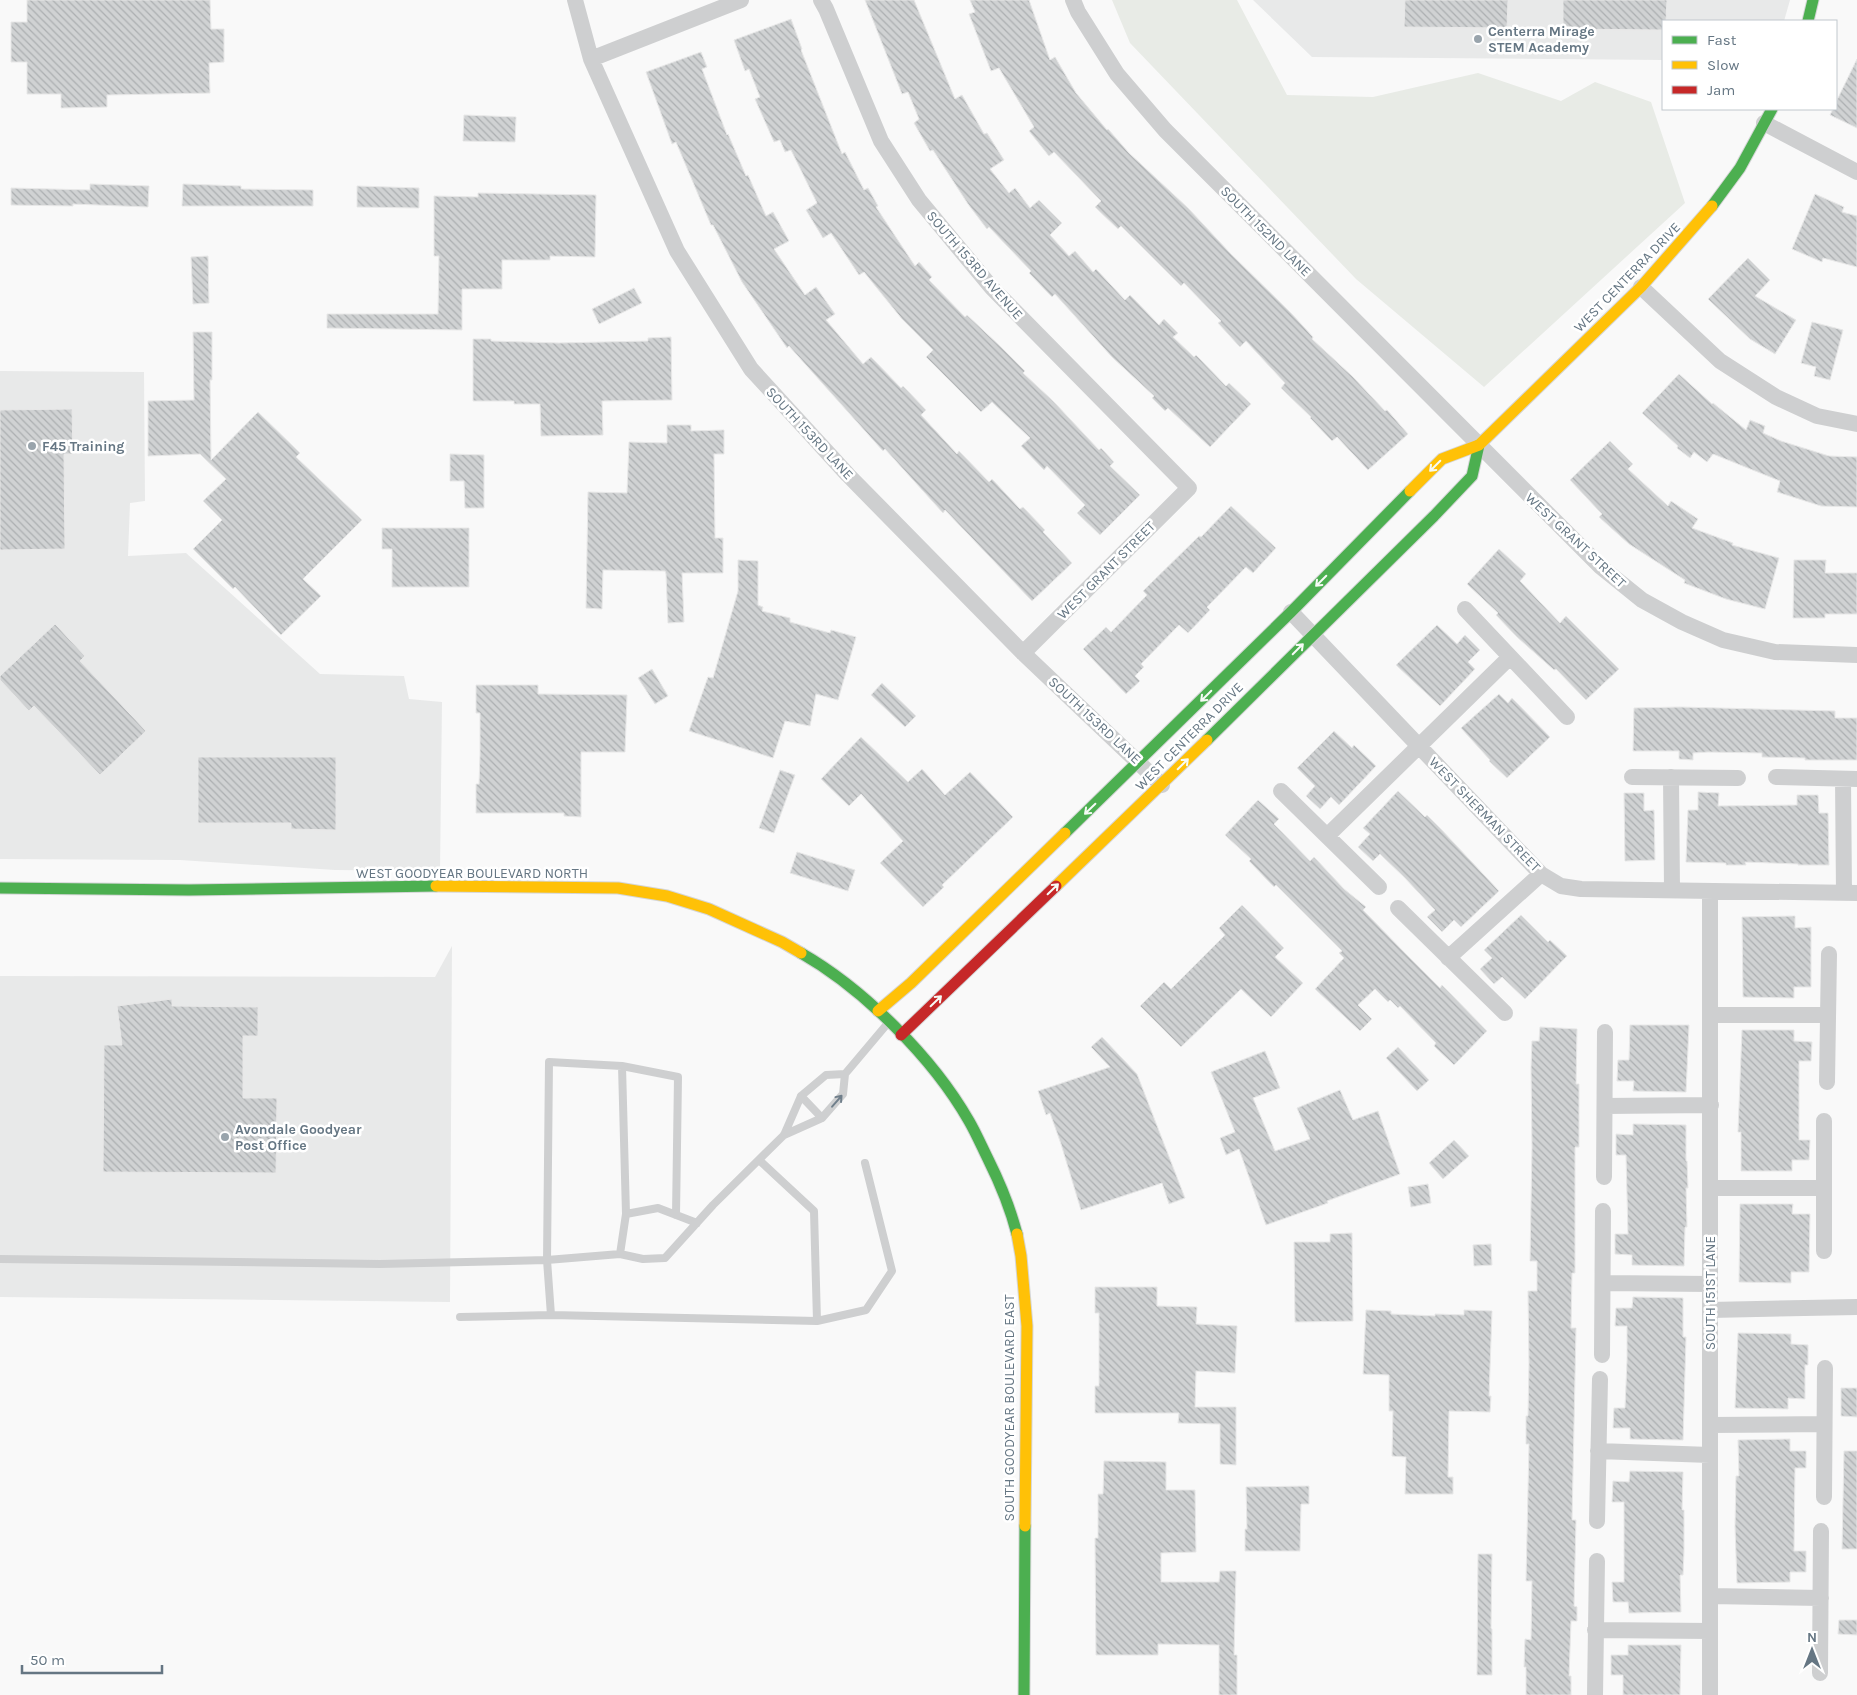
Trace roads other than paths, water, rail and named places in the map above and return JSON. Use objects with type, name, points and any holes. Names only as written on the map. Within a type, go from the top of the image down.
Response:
[{"type":"street","name":"SOUTH 153RD LANE","points":[[574,0],[591,59],[676,251],[751,369],[848,475],[1023,652],[1162,785]]},
{"type":"street","points":[[591,59],[741,0]]},
{"type":"street","name":"SOUTH 153RD AVENUE","points":[[821,0],[880,140],[919,200],[992,288],[1189,488]]},
{"type":"street","name":"SOUTH 152ND LANE","points":[[1073,0],[1078,12],[1118,74],[1166,130],[1479,445]]},
{"type":"street","points":[[1808,20],[1813,0]]},
{"type":"street","points":[[1768,116],[1857,172]]},
{"type":"street","name":"WEST CENTERRA DRIVE","points":[[878,1011],[911,983],[1139,762],[1442,459],[1479,445],[1641,287],[1708,212],[1740,168],[1768,116]]},
{"type":"street","points":[[1641,287],[1720,361],[1776,396],[1817,416],[1857,424]]},
{"type":"street","name":"WEST GRANT STREET","points":[[1479,445],[1601,567],[1642,600],[1682,622],[1723,640],[1775,652],[1857,655]]},
{"type":"street","name":"WEST CENTERRA DRIVE","points":[[901,1035],[1162,785],[1434,516],[1472,476],[1479,445]]},
{"type":"street","name":"WEST GRANT STREET","points":[[1023,652],[1189,488]]},
{"type":"street","points":[[1465,610],[1568,717]]},
{"type":"street","name":"WEST SHERMAN STREET","points":[[1291,612],[1541,874],[1561,886],[1581,889],[1851,893]]},
{"type":"street","points":[[1327,836],[1418,744],[1510,657]]},
{"type":"street","points":[[1632,777],[1738,778]]},
{"type":"street","points":[[1671,777],[1672,889]]},
{"type":"street","points":[[1776,777],[1850,779],[1851,893]]},
{"type":"street","points":[[1281,792],[1379,888]]},
{"type":"street","points":[[1448,958],[1541,874]]},
{"type":"street","name":"WEST GOODYEAR BOULEVARD NORTH","points":[[0,888],[189,890],[460,886],[618,888],[667,896],[709,909],[782,942],[817,962],[852,988],[901,1035]]},
{"type":"street","name":"SOUTH 151ST LANE","points":[[1710,891],[1710,1695]]},
{"type":"street","points":[[1398,908],[1505,1014]]},
{"type":"street","points":[[1827,1082],[1828,954]]},
{"type":"street","points":[[1710,1015],[1828,1015]]},
{"type":"street","points":[[1604,1177],[1605,1032]]},
{"type":"street","name":"SOUTH GOODYEAR BOULEVARD EAST","points":[[901,1035],[918,1052],[947,1088],[969,1121],[1005,1194],[1019,1248],[1023,1272],[1027,1326],[1024,1695]]},
{"type":"street","points":[[1605,1106],[1711,1105]]},
{"type":"street","points":[[1824,1120],[1824,1250]]},
{"type":"street","points":[[1710,1188],[1824,1188]]},
{"type":"street","points":[[1602,1356],[1603,1211]]},
{"type":"street","points":[[1602,1283],[1710,1284]]},
{"type":"street","points":[[1710,1310],[1857,1307]]},
{"type":"street","points":[[1824,1497],[1825,1368]]},
{"type":"street","points":[[1596,1521],[1600,1379]]},
{"type":"street","points":[[1710,1425],[1824,1424]]},
{"type":"street","points":[[1598,1452],[1710,1454]]},
{"type":"street","points":[[1820,1673],[1821,1531]]},
{"type":"street","points":[[1595,1695],[1596,1561]]},
{"type":"street","points":[[1710,1596],[1821,1598]]},
{"type":"street","points":[[1596,1630],[1710,1631]]},
{"type":"lane","points":[[0,1259],[380,1264],[546,1260],[620,1254],[642,1259],[665,1258],[784,1135],[822,1118],[843,1094],[846,1074],[889,1022]]},
{"type":"lane","points":[[551,1315],[546,1260],[549,1062],[622,1066],[678,1077],[676,1215]]},
{"type":"lane","points":[[620,1254],[626,1214],[622,1066]]},
{"type":"lane","points":[[784,1135],[801,1096],[826,1075],[846,1074]]},
{"type":"lane","points":[[801,1096],[822,1118]]},
{"type":"lane","points":[[759,1160],[814,1211],[818,1321]]},
{"type":"lane","points":[[460,1317],[551,1315],[818,1321],[866,1310],[892,1271],[865,1163]]},
{"type":"lane","points":[[626,1214],[658,1208],[697,1223]]},
{"type":"place","name":"Centerra Mirage STEM Academy","points":[[1478,39]]},
{"type":"place","name":"F45 Training","points":[[32,446]]},
{"type":"place","name":"Avondale Goodyear Post Office","points":[[225,1137]]}]
